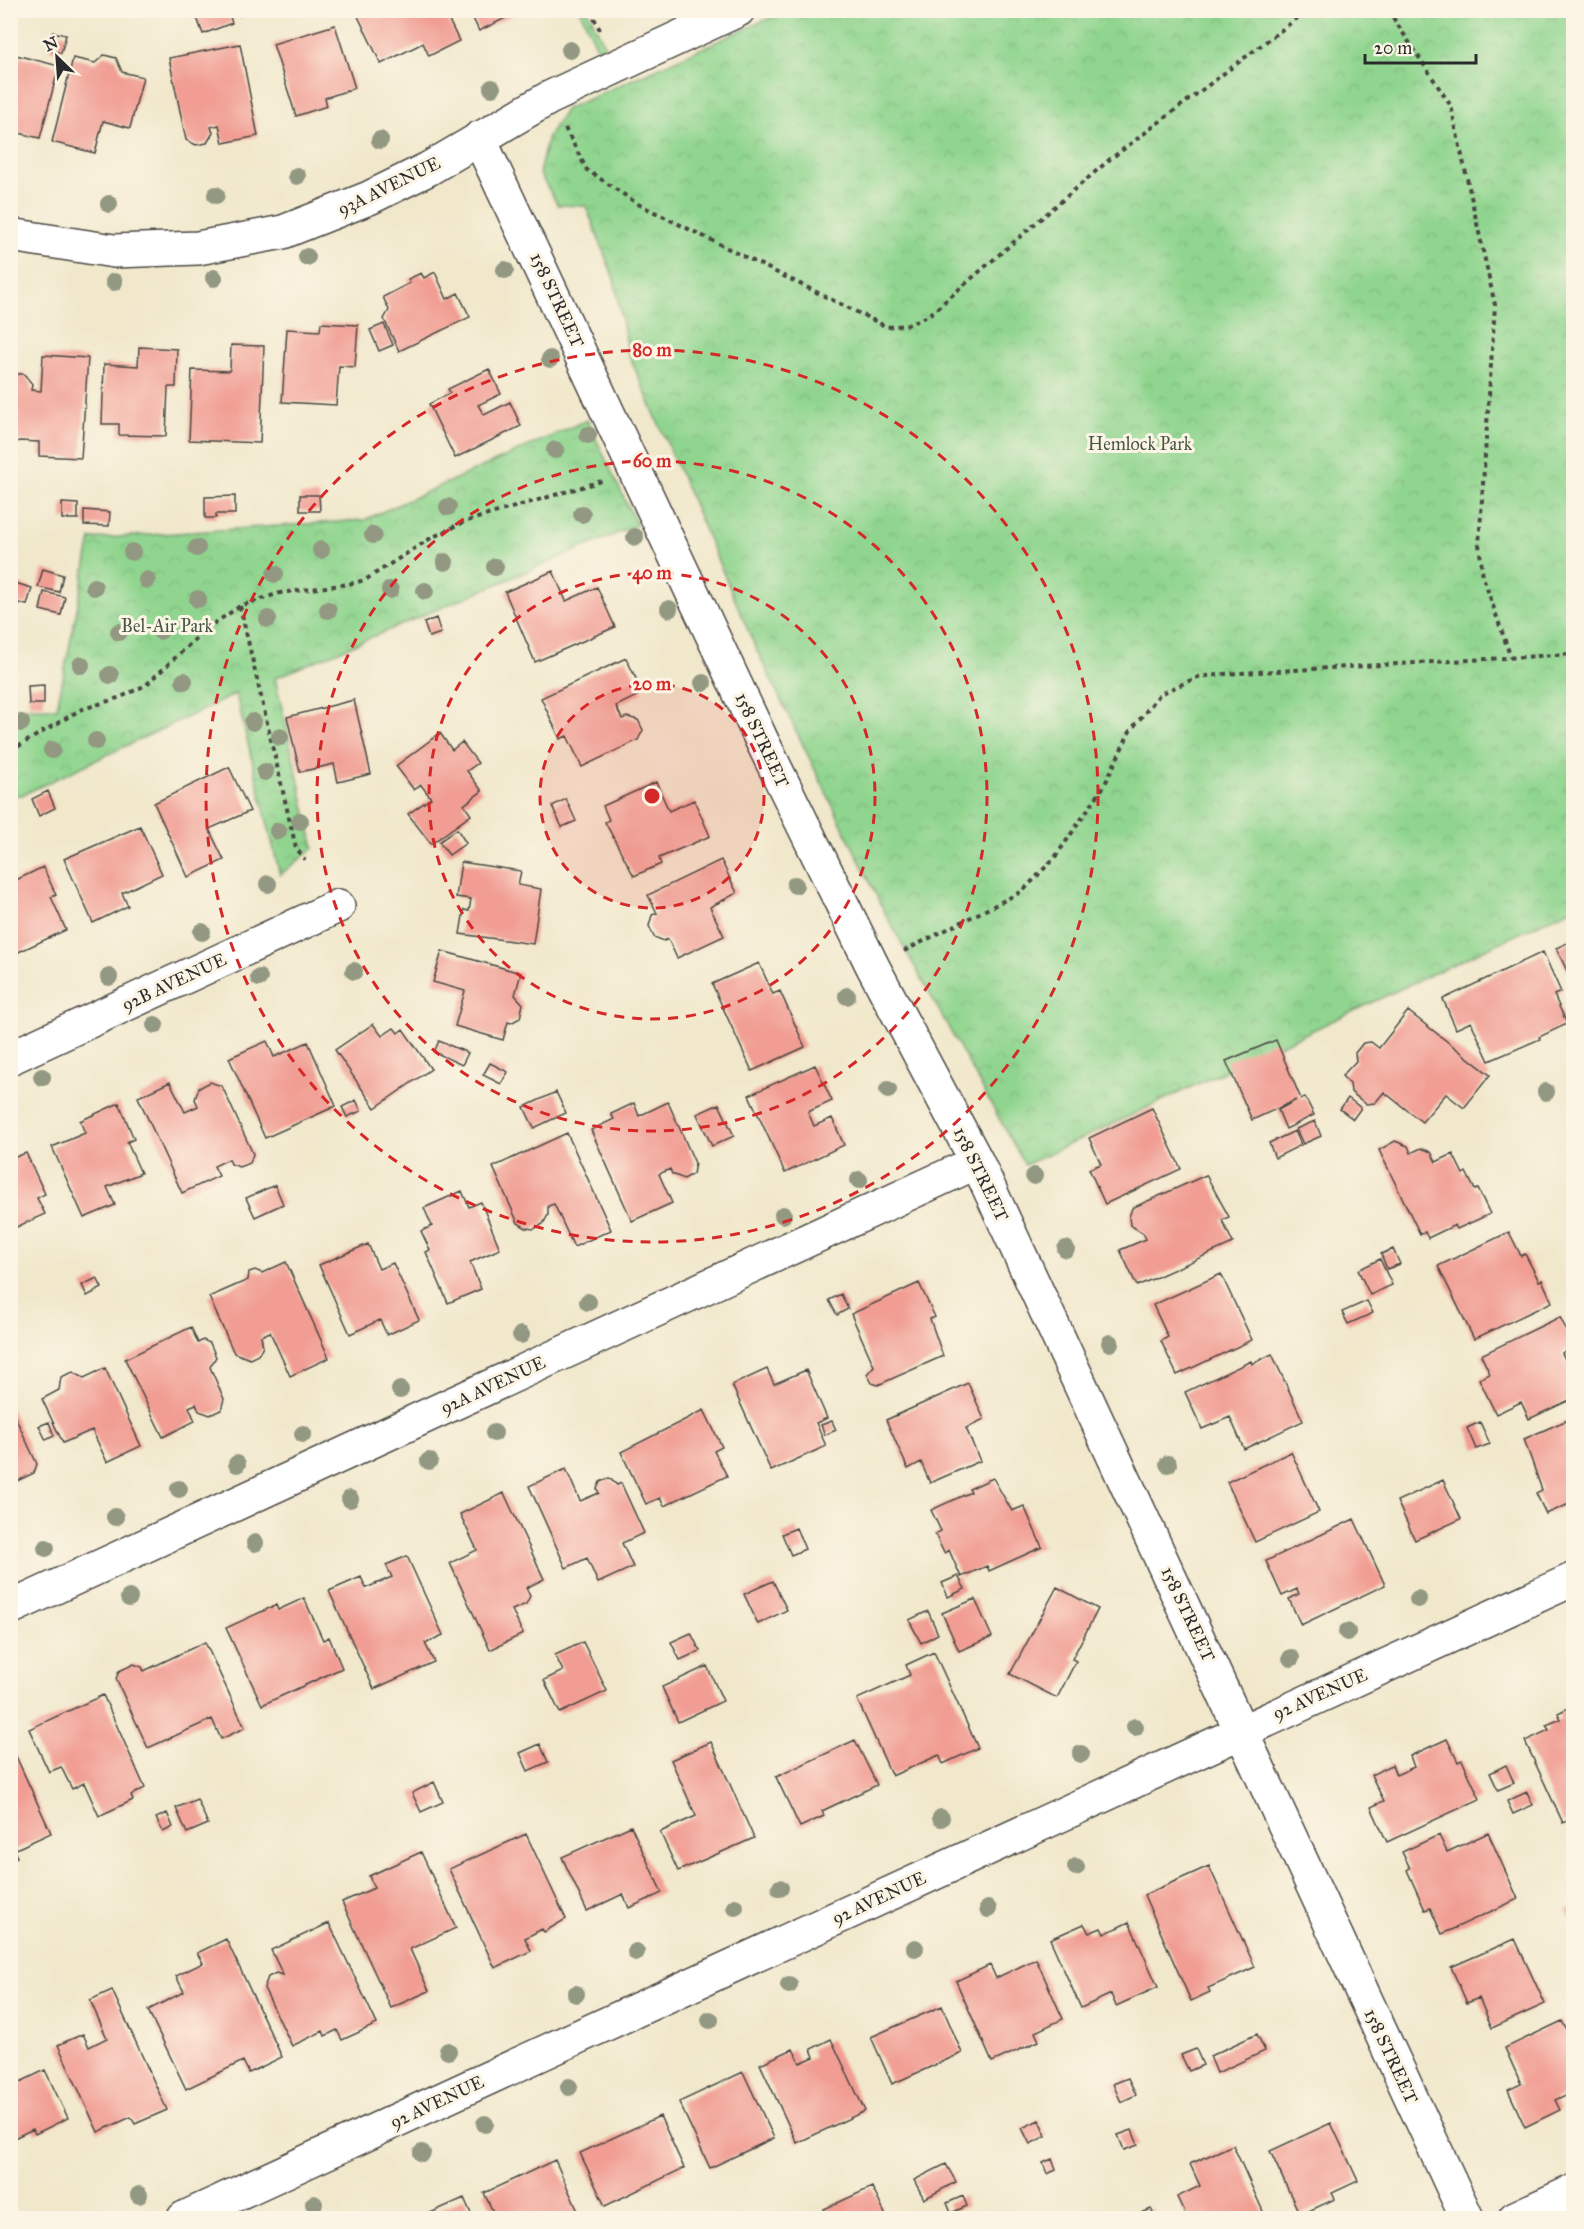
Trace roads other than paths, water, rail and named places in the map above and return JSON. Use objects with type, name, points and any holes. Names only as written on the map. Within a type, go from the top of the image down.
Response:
[{"type":"street","name":"93A AVENUE","points":[[10,235],[114,252],[198,248],[283,232],[369,198],[428,169],[549,98],[738,10]]},
{"type":"street","name":"158 STREET","points":[[479,138],[762,741],[873,967],[976,1162],[1467,2218]]},
{"type":"street","name":"92B AVENUE","points":[[10,1058],[338,906]]},
{"type":"street","name":"92A AVENUE","points":[[10,1608],[976,1162]]},
{"type":"street","name":"92 AVENUE","points":[[184,2218],[1574,1579]]},
{"type":"street","points":[[1515,2218],[1574,2191]]},
{"type":"park label","name":"Hemlock Park","points":[[1140,444]]},
{"type":"park label","name":"Bel-Air Park","points":[[167,626]]}]
